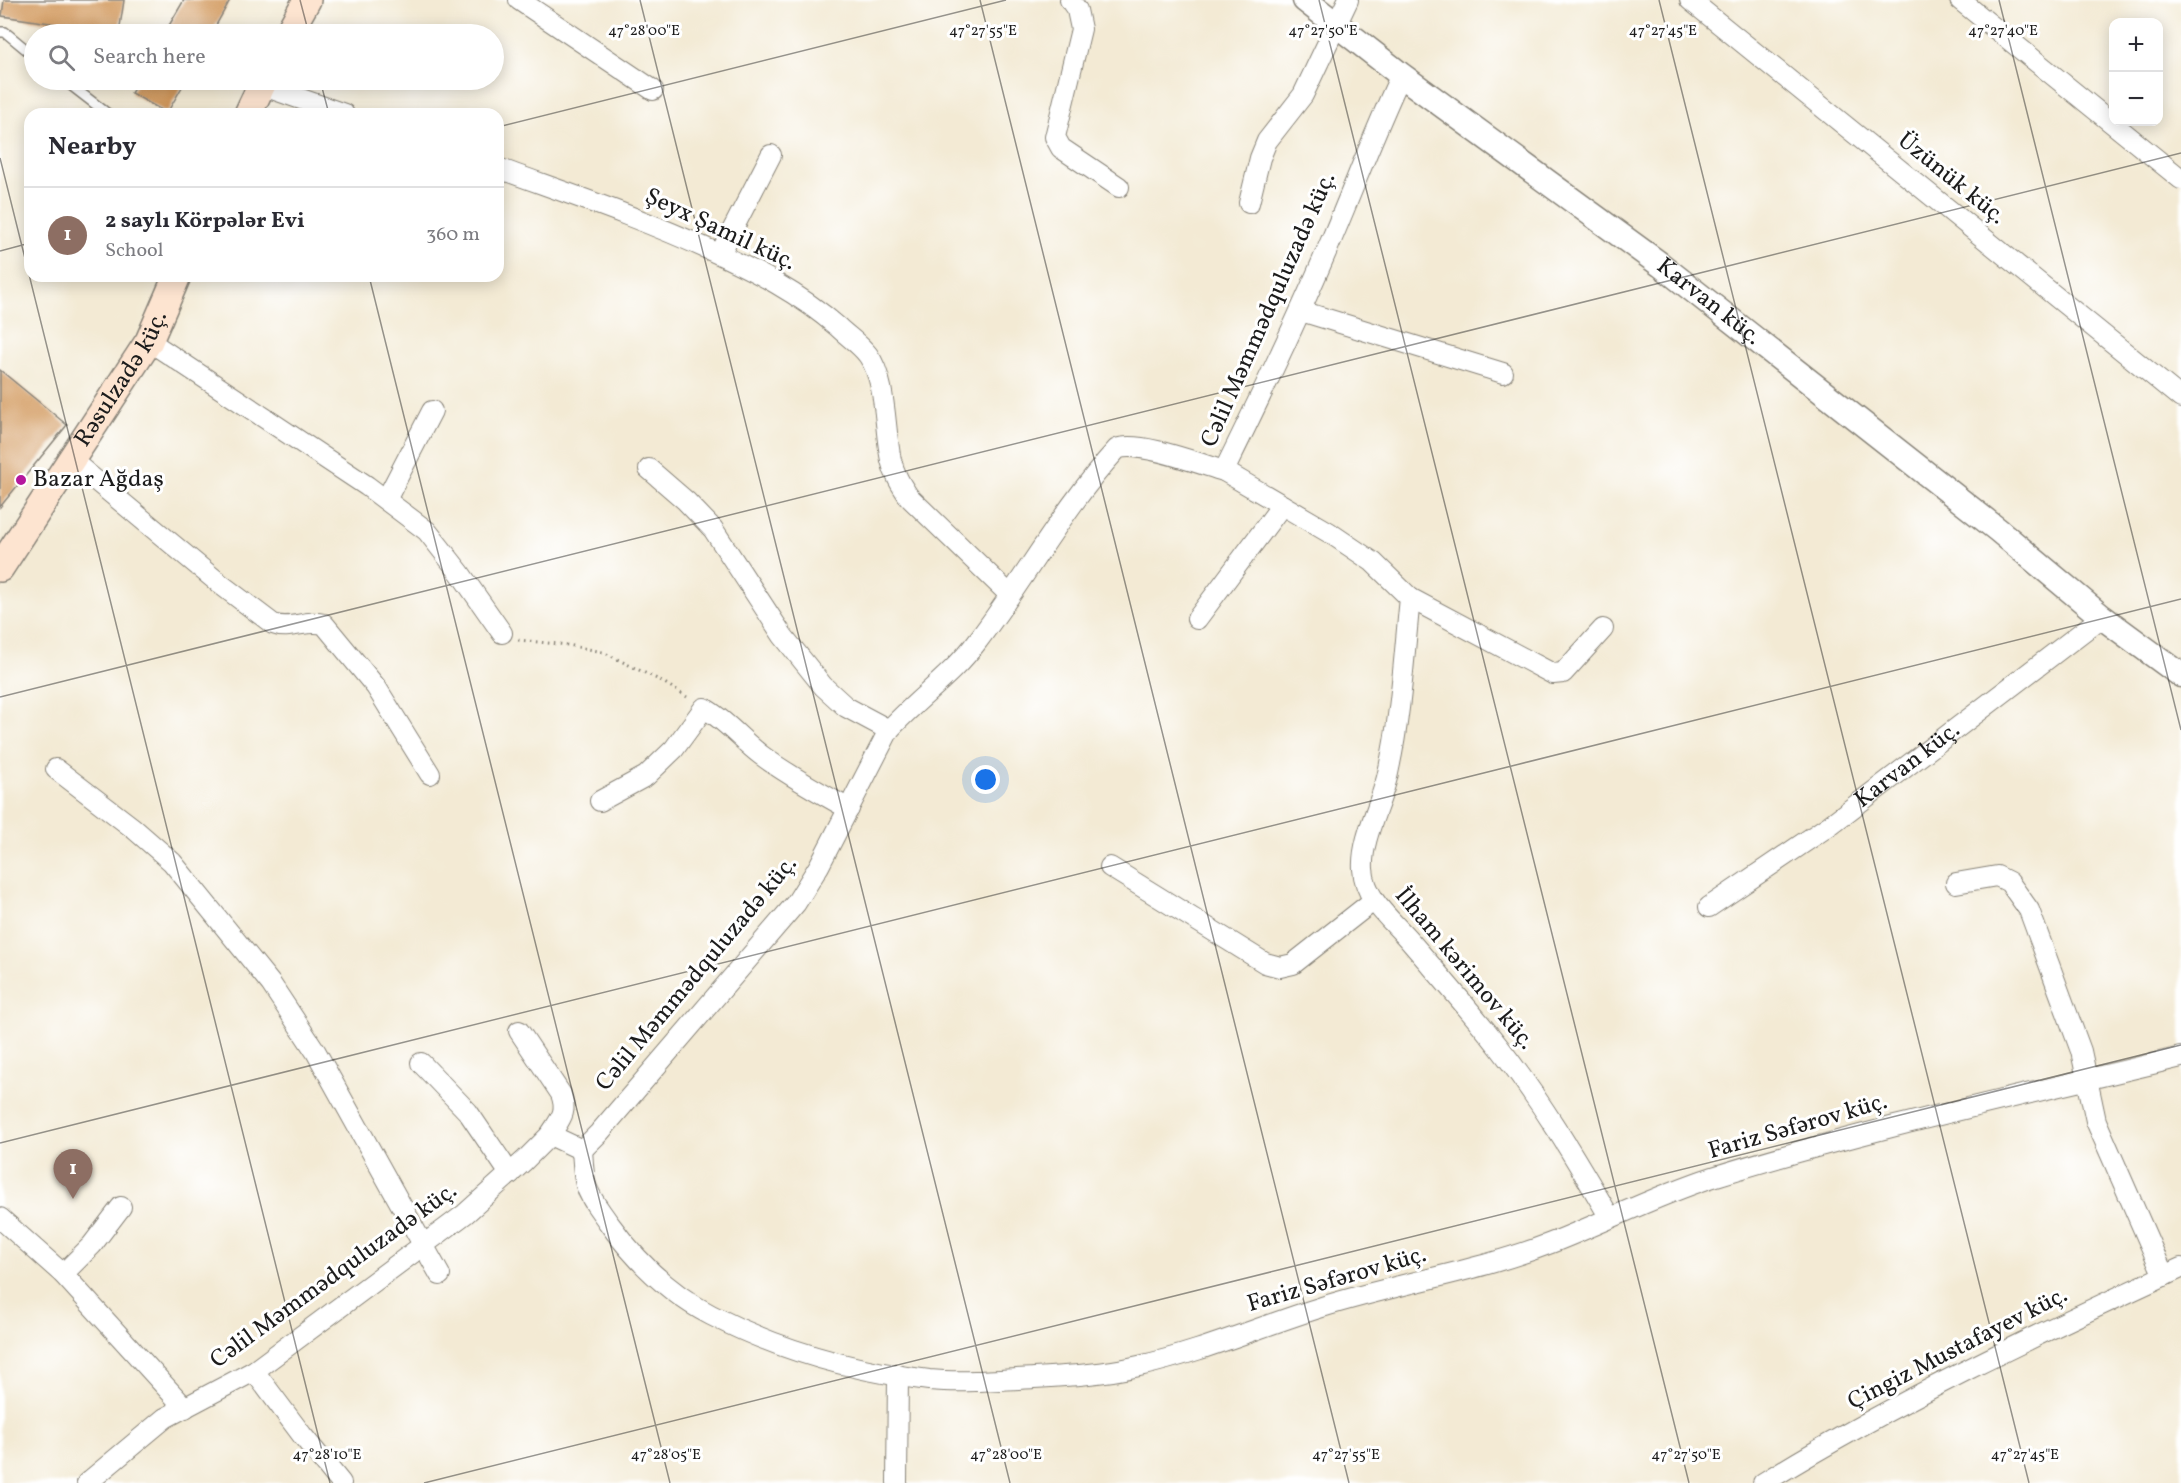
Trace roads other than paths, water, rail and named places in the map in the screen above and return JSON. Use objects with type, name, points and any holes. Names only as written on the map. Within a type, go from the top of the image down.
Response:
[{"type":"main road","points":[[292,24],[302,2]]},
{"type":"main road","points":[[251,108],[258,90]]},
{"type":"main road","name":"Rəsulzadə küç.","points":[[0,568],[149,340],[174,282]]},
{"type":"street","points":[[519,0],[653,90]]},
{"type":"street","points":[[1070,0],[1077,10],[1081,29],[1055,137],[1061,148],[1119,187]]},
{"type":"street","name":"Karvan küç.","points":[[1305,0],[1401,75],[1661,265],[1998,530],[2102,617],[2181,675]]},
{"type":"street","points":[[1250,203],[1260,158],[1267,141],[1303,95],[1348,0]]},
{"type":"street","name":"Üzünük küç.","points":[[1690,0],[2181,398]]},
{"type":"street","points":[[1960,0],[2181,179]]},
{"type":"street","name":"Cəlil Məmmədquluzadə küç.","points":[[582,1150],[796,903],[819,867],[889,730],[952,672],[977,642],[1073,504],[1117,449],[1124,446],[1141,447],[1224,471],[1301,311],[1379,121],[1401,75]]},
{"type":"street","points":[[282,90],[329,108]]},
{"type":"street","points":[[720,254],[771,155]]},
{"type":"street","name":"Şeyx Şamil küç.","points":[[504,170],[660,226],[742,264],[798,295],[828,318],[867,354],[875,368],[891,462],[897,479],[909,497],[1010,595]]},
{"type":"street","points":[[1301,311],[1503,373]]},
{"type":"street","points":[[149,340],[386,500],[427,531],[502,633]]},
{"type":"street","points":[[386,500],[432,411]]},
{"type":"street","points":[[71,460],[219,583],[273,624],[281,628],[316,622],[324,624],[376,687],[430,774]]},
{"type":"street","points":[[649,469],[686,501],[713,529],[783,636],[823,686],[846,707],[889,730]]},
{"type":"street","points":[[1224,471],[1330,532],[1373,562],[1410,598],[1553,674],[1563,673],[1603,629]]},
{"type":"street","points":[[1197,619],[1282,505]]},
{"type":"street","name":"İlham kərimov küç.","points":[[1410,598],[1398,722],[1388,775],[1364,852],[1363,870],[1366,885],[1373,901],[1499,1047],[1562,1136],[1610,1218]]},
{"type":"street","name":"Karvan küç.","points":[[1709,907],[1830,825],[2102,617]]},
{"type":"street","points":[[600,801],[646,776],[674,749],[704,708],[784,772],[849,809]]},
{"type":"street","points":[[56,769],[133,828],[172,862],[271,984],[316,1052],[440,1275]]},
{"type":"street","points":[[1110,867],[1265,963],[1280,967],[1293,964],[1373,901]]},
{"type":"street","points":[[1956,883],[1997,876],[2009,882],[2029,910],[2081,1051],[2096,1121],[2173,1272]]},
{"type":"street","name":"Cəlil Məmmədquluzadə küç.","points":[[87,1483],[148,1430],[165,1418],[254,1371],[465,1214],[550,1135],[564,1114],[564,1102],[519,1031]]},
{"type":"street","name":"Fariz Səfərov küç.","points":[[582,1150],[586,1186],[594,1202],[631,1251],[662,1284],[690,1304],[722,1320],[798,1352],[871,1371],[933,1380],[1082,1376],[1139,1366],[1203,1348],[1321,1307],[1549,1244],[1706,1179],[1763,1162],[1867,1133],[2181,1057]]},
{"type":"street","points":[[422,1063],[468,1112],[510,1174]]},
{"type":"street","points":[[550,1135],[582,1150]]},
{"type":"street","points":[[63,1274],[92,1245],[121,1207]]},
{"type":"street","points":[[0,1218],[63,1274],[185,1408]]},
{"type":"street","name":"Çingiz Mustafayev küç.","points":[[1762,1483],[1806,1456],[1909,1400],[2086,1312],[2173,1272]]},
{"type":"street","points":[[254,1371],[341,1483]]},
{"type":"street","points":[[897,1483],[898,1375]]},
{"type":"lane","points":[[0,32],[5,32],[24,48]]},
{"type":"lane","points":[[77,90],[100,108]]},
{"type":"place","name":"Bazar Ağdaş","points":[[21,480]]},
{"type":"place","name":"2 saylı Körpələr Evi","points":[[73,1199]]}]
